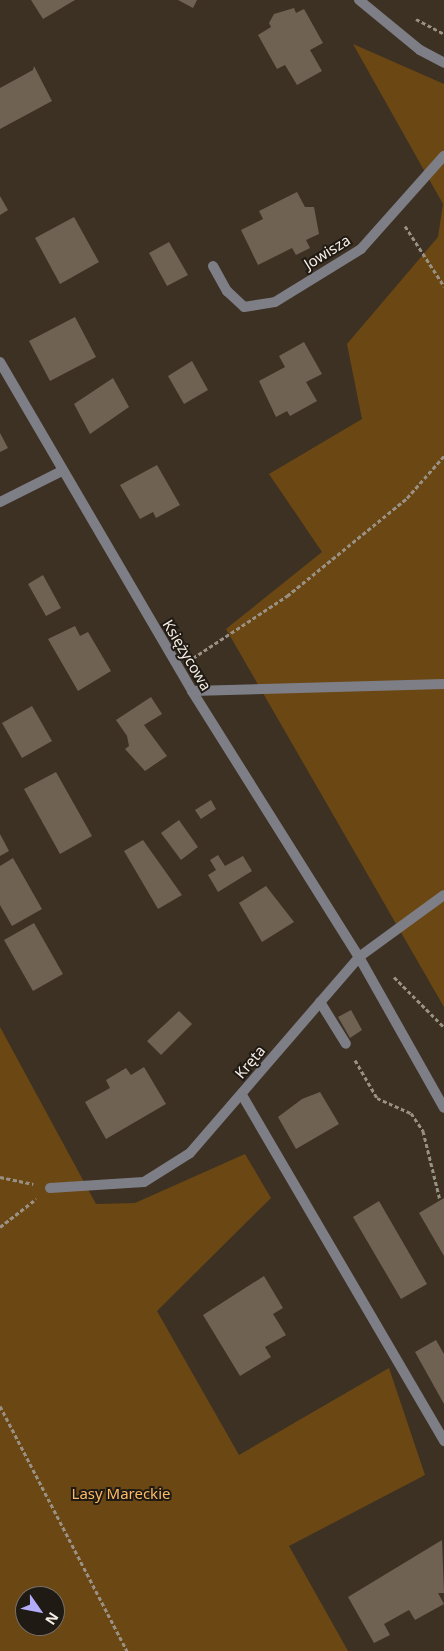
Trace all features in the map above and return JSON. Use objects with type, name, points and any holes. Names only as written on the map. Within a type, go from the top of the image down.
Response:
[{"type":"street","points":[[358,0],[420,50],[444,63]]},
{"type":"street","name":"Jowisza","points":[[213,266],[227,292],[244,307],[275,302],[361,249],[444,156]]},
{"type":"street","name":"Księżycowa","points":[[0,362],[60,472],[192,691],[358,957],[444,1108]]},
{"type":"street","points":[[0,502],[60,472]]},
{"type":"street","points":[[192,691],[444,684]]},
{"type":"street","name":"Kręta","points":[[50,1188],[144,1182],[190,1152],[242,1095],[358,957],[444,895]]},
{"type":"street","points":[[320,1002],[346,1044]]},
{"type":"street","points":[[242,1095],[444,1441]]},
{"type":"path","points":[[409,14],[444,34]]},
{"type":"path","points":[[394,214],[444,286]]},
{"type":"path","points":[[178,668],[287,596],[407,498],[444,456]]},
{"type":"path","points":[[368,949],[444,1028]]},
{"type":"path","points":[[346,1044],[377,1098],[411,1114],[423,1131],[440,1200]]},
{"type":"path","points":[[0,1176],[50,1188]]},
{"type":"path","points":[[0,1227],[50,1188]]},
{"type":"path","points":[[0,1406],[127,1651]]},
{"type":"green space","points":[[353,44],[444,84],[444,1007],[226,629],[322,552],[269,474],[362,419],[347,344],[438,237],[443,204]]},
{"type":"green space","name":"Lasy Mareckie","points":[[0,1027],[96,1204],[135,1203],[245,1154],[271,1198],[157,1311],[239,1455],[389,1368],[425,1475],[289,1546],[348,1651],[0,1651]]},
{"type":"building","points":[[31,0],[75,0],[43,19]]},
{"type":"building","points":[[178,0],[197,0],[193,8]]},
{"type":"building","points":[[294,8],[296,13],[304,9],[323,43],[310,50],[322,71],[297,85],[285,65],[277,69],[258,35],[271,27],[269,23],[274,14]]},
{"type":"building","points":[[34,66],[52,101],[0,129],[0,88],[33,70]]},
{"type":"building","points":[[297,192],[305,207],[314,207],[319,234],[306,240],[310,248],[296,255],[292,248],[258,265],[241,230],[263,219],[259,211]]},
{"type":"building","points":[[0,196],[8,210],[0,215]]},
{"type":"building","points":[[74,217],[99,262],[60,284],[35,238]]},
{"type":"building","points":[[169,242],[188,275],[167,286],[149,253]]},
{"type":"building","points":[[75,317],[96,357],[50,381],[29,341]]},
{"type":"building","points":[[304,342],[322,374],[306,382],[317,401],[290,416],[287,411],[276,417],[259,381],[285,367],[279,356]]},
{"type":"building","points":[[192,361],[208,390],[184,404],[168,376]]},
{"type":"building","points":[[113,378],[129,407],[90,434],[74,404]]},
{"type":"building","points":[[0,433],[8,448],[0,452]]},
{"type":"building","points":[[157,465],[180,505],[156,518],[153,512],[140,519],[120,485]]},
{"type":"building","points":[[43,575],[61,608],[46,616],[28,584]]},
{"type":"building","points":[[75,626],[80,636],[88,632],[111,671],[78,691],[48,639]]},
{"type":"building","points":[[151,697],[162,714],[144,725],[167,756],[145,771],[125,749],[129,746],[127,736],[116,720]]},
{"type":"building","points":[[32,706],[52,741],[22,758],[2,723]]},
{"type":"building","points":[[56,772],[92,836],[60,854],[24,789]]},
{"type":"building","points":[[211,800],[216,809],[201,819],[195,810]]},
{"type":"building","points":[[179,820],[198,847],[181,860],[161,833]]},
{"type":"building","points":[[0,834],[9,851],[0,856]]},
{"type":"building","points":[[143,840],[182,895],[158,909],[124,851]]},
{"type":"building","points":[[218,855],[225,866],[243,856],[252,871],[218,892],[208,875],[216,870],[210,860]]},
{"type":"building","points":[[13,858],[42,909],[12,926],[0,905],[0,866]]},
{"type":"building","points":[[266,886],[294,922],[262,942],[239,903]]},
{"type":"building","points":[[34,923],[63,974],[33,991],[4,940]]},
{"type":"building","points":[[351,1010],[362,1030],[350,1038],[338,1017]]},
{"type":"building","points":[[179,1011],[192,1024],[161,1055],[147,1041]]},
{"type":"building","points":[[144,1067],[166,1104],[106,1139],[85,1102],[110,1088],[106,1080],[126,1068],[131,1075]]},
{"type":"building","points":[[320,1092],[339,1124],[296,1149],[278,1117],[302,1099]]},
{"type":"building","points":[[444,1198],[444,1256],[419,1213]]},
{"type":"building","points":[[379,1201],[427,1284],[401,1299],[353,1217]]},
{"type":"building","points":[[264,1276],[283,1308],[273,1314],[286,1335],[265,1347],[271,1357],[240,1376],[203,1315]]},
{"type":"building","points":[[436,1340],[444,1354],[444,1404],[415,1352]]},
{"type":"building","points":[[442,1540],[444,1593],[438,1593],[444,1604],[415,1620],[409,1610],[384,1624],[390,1635],[374,1643],[348,1597]]}]
